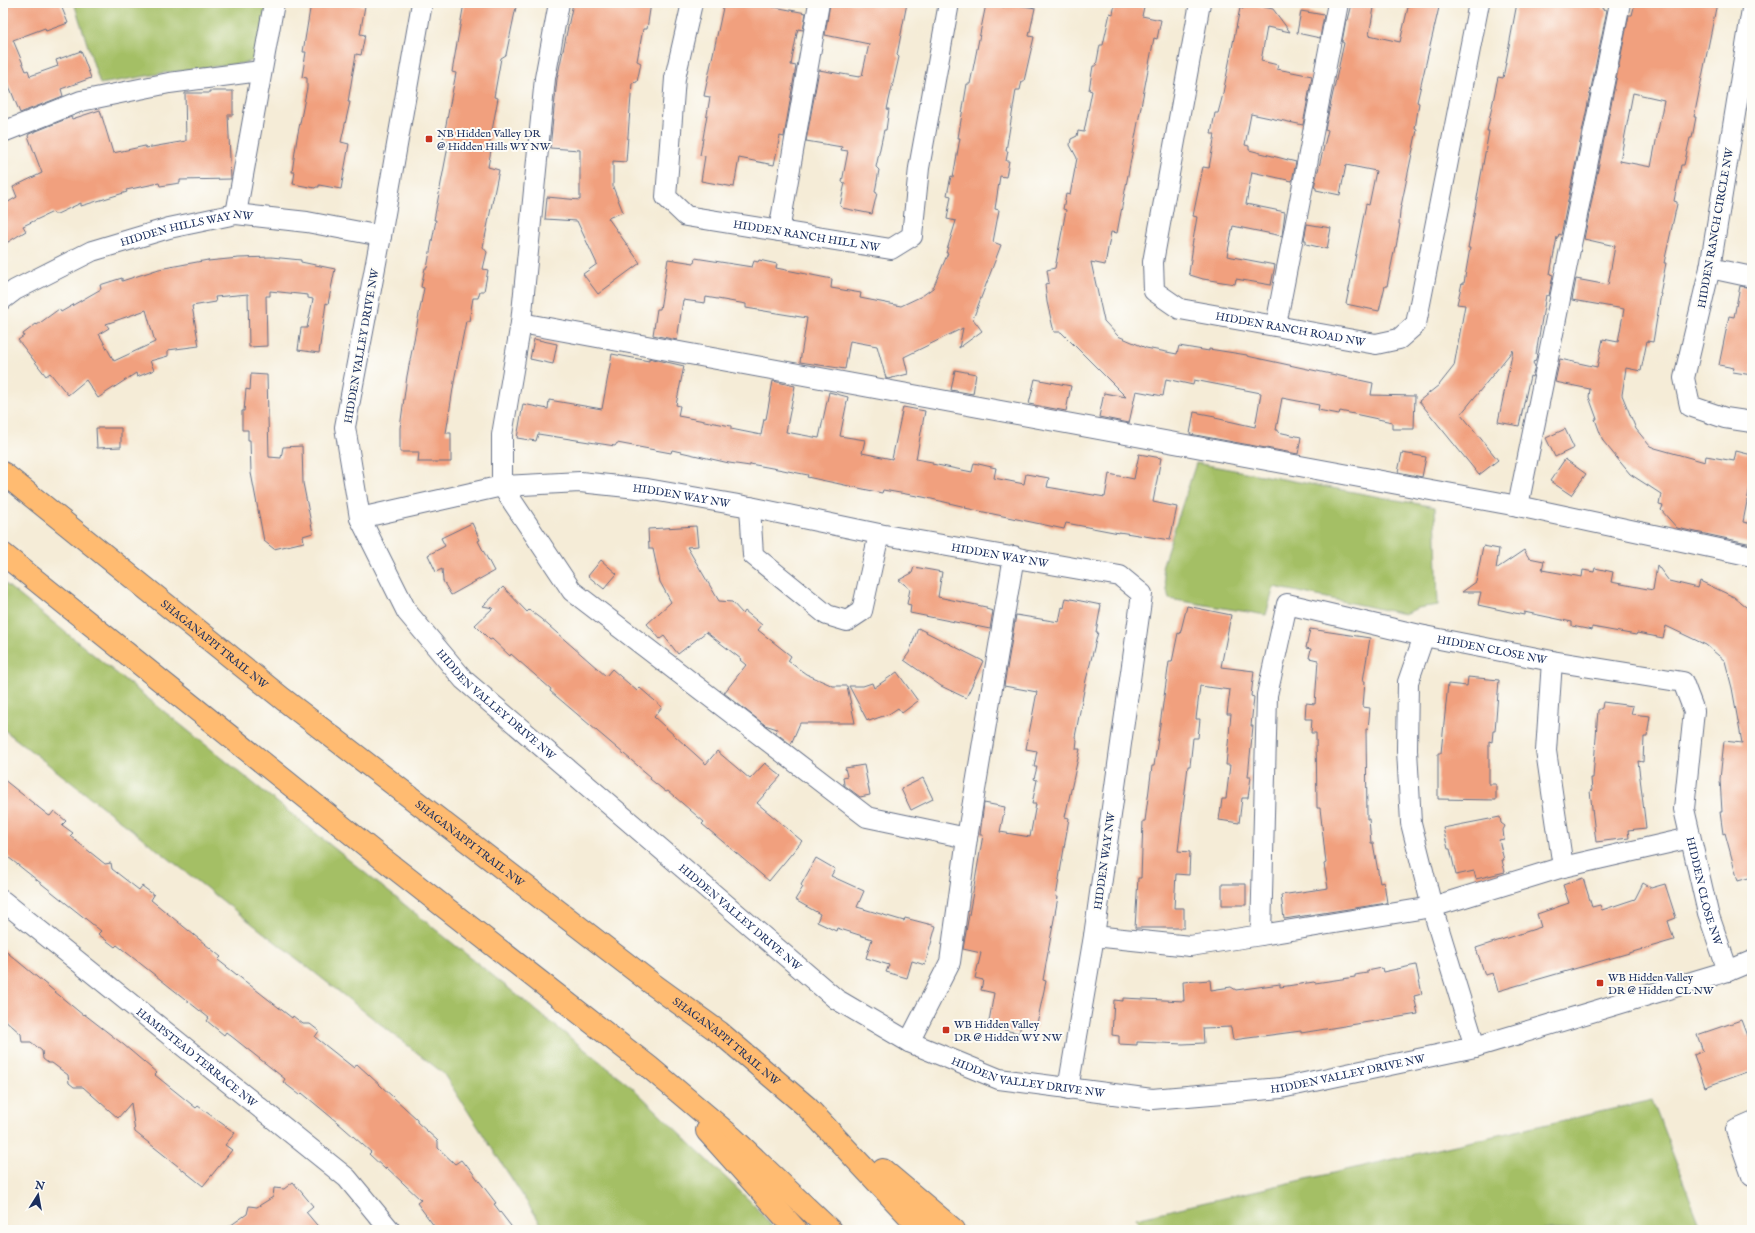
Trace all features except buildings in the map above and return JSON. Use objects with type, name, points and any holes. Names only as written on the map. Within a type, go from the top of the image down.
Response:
[{"type":"main road","name":"SHAGANAPPI TRAIL NW","points":[[3,473],[283,699],[654,985],[719,1032],[807,1107],[922,1230]]},
{"type":"main road","points":[[3,554],[374,852],[649,1067],[733,1138],[830,1230]]},
{"type":"main road","points":[[649,1067],[796,1230]]},
{"type":"main road","points":[[807,1107],[954,1230]]},
{"type":"street","points":[[236,214],[274,3]]},
{"type":"street","name":"HIDDEN VALLEY DRIVE NW","points":[[422,3],[381,236],[345,427],[360,518],[407,612],[464,680],[836,999],[909,1042],[999,1079],[1152,1099],[1281,1088],[1475,1046],[1728,971],[1752,961]]},
{"type":"street","points":[[560,3],[545,78],[521,324],[502,435],[502,486],[572,591],[867,817],[967,838]]},
{"type":"street","name":"HIDDEN RANCH HILL NW","points":[[692,3],[675,78],[666,196],[686,216],[891,249],[912,236],[919,168],[949,3]]},
{"type":"street","points":[[779,231],[819,3]]},
{"type":"street","name":"HIDDEN RANCH ROAD NW","points":[[1200,3],[1153,262],[1154,291],[1180,309],[1376,344],[1399,339],[1416,324],[1479,3]]},
{"type":"street","points":[[1276,325],[1338,3]]},
{"type":"street","points":[[1518,506],[1620,3]]},
{"type":"street","name":"HIDDEN RANCH CIRCLE NW","points":[[1752,9],[1710,268],[1684,378],[1690,406],[1725,418],[1752,422]]},
{"type":"street","points":[[3,132],[81,101],[169,83],[261,71]]},
{"type":"street","name":"HIDDEN HILLS WAY NW","points":[[3,299],[14,290],[92,251],[168,228],[236,214],[307,222],[381,236]]},
{"type":"street","points":[[1710,268],[1752,277]]},
{"type":"street","points":[[521,324],[1518,506],[1752,556]]},
{"type":"street","name":"HIDDEN WAY NW","points":[[360,518],[502,486],[580,482],[647,490],[750,507],[879,534],[1014,556],[1120,576],[1142,594],[1094,936],[1068,1088]]},
{"type":"street","points":[[750,507],[753,555],[827,615],[847,621],[862,611],[879,534]]},
{"type":"street","points":[[909,1042],[950,962],[967,838],[1014,556]]},
{"type":"street","points":[[1261,935],[1267,695],[1287,604],[1424,636]]},
{"type":"street","name":"HIDDEN CLOSE NW","points":[[1475,1046],[1432,907],[1411,823],[1406,750],[1408,682],[1424,636],[1552,661],[1683,682],[1694,711],[1684,808],[1708,913],[1728,971]]},
{"type":"street","points":[[1552,661],[1546,751],[1563,866]]},
{"type":"street","points":[[1094,936],[1190,946],[1432,907],[1563,866],[1690,838]]},
{"type":"street","name":"HAMPSTEAD TERRACE NW","points":[[3,901],[348,1178],[382,1227]]},
{"type":"street","points":[[1752,1123],[1736,1130],[1752,1176]]},
{"type":"green space","points":[[74,3],[268,3],[256,60],[245,63],[164,73],[100,84]]},
{"type":"green space","points":[[1196,463],[1435,507],[1438,605],[1418,608],[1404,614],[1274,587],[1266,615],[1169,599],[1162,567]]},
{"type":"green space","points":[[3,582],[634,1089],[752,1203],[775,1230],[545,1230],[443,1073],[3,729]]},
{"type":"green space","points":[[1652,1100],[1702,1230],[1142,1230],[1136,1218]]},
{"type":"place","name":"NB Hidden Valley DR @ Hidden Hills WY NW","points":[[429,139]]},
{"type":"place","name":"WB Hidden Valley DR @ Hidden CL NW","points":[[1600,983]]},
{"type":"place","name":"WB Hidden Valley DR @ Hidden WY NW","points":[[946,1030]]}]
